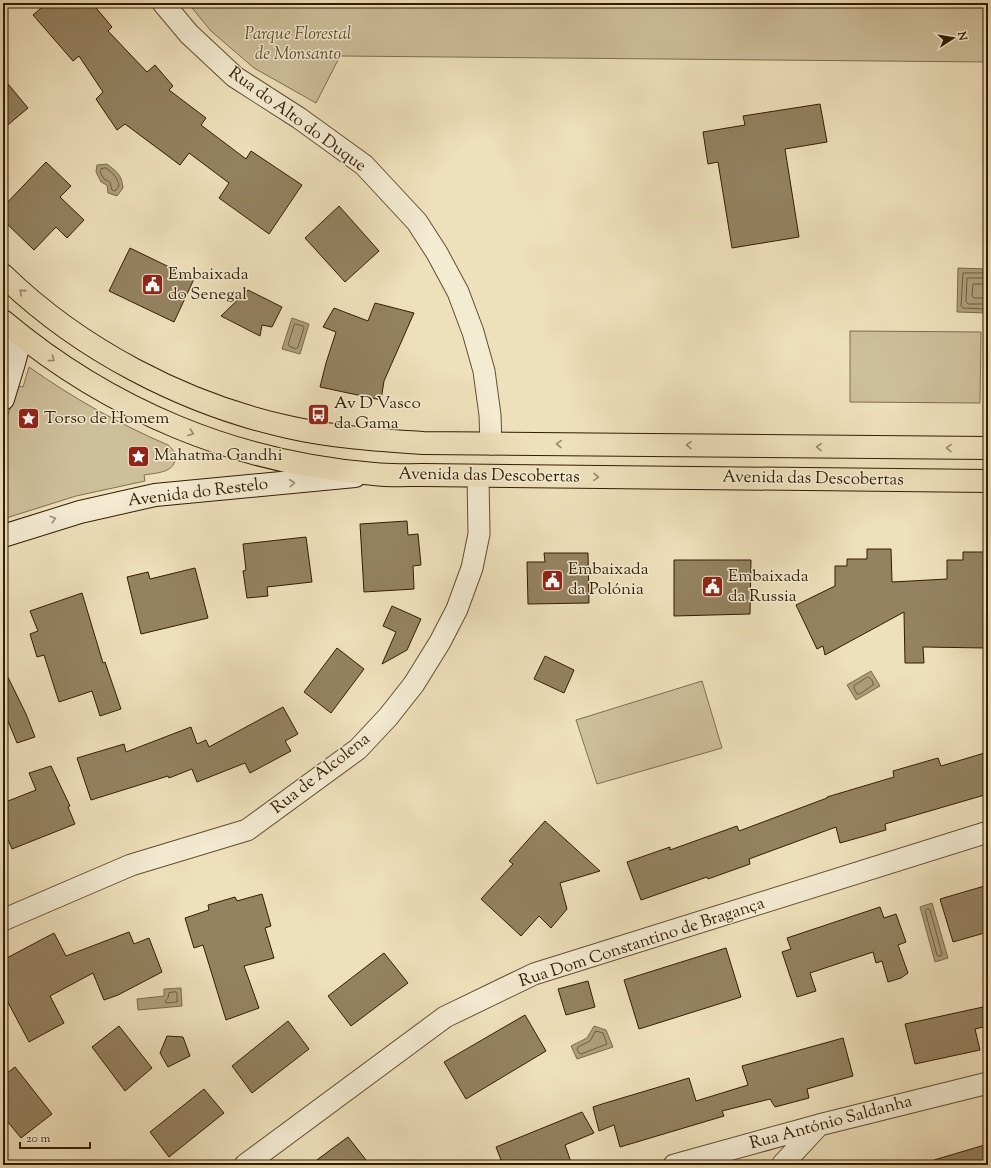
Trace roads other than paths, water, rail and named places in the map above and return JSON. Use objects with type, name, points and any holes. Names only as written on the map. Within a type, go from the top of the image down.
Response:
[{"type":"main road","name":"Avenida das Descobertas","points":[[3,275],[42,309],[78,336],[151,378],[200,400],[243,415],[287,427],[340,436],[422,443],[988,448]]},
{"type":"main road","points":[[12,338],[42,309]]},
{"type":"main road","name":"Avenida das Descobertas","points":[[3,321],[12,338],[100,390],[144,413],[187,432],[233,448],[280,460],[327,469],[375,474],[478,476],[988,481]]},
{"type":"street","name":"Rua do Alto do Duque","points":[[163,3],[189,34],[235,77],[299,118],[364,165],[417,222],[437,253],[458,292],[473,332],[484,371],[490,415],[491,444]]},
{"type":"street","points":[[3,399],[14,363],[12,338]]},
{"type":"street","name":"Avenida do Restelo","points":[[3,536],[24,528],[80,512],[155,495],[375,474]]},
{"type":"street","name":"Rua de Alcolena","points":[[3,920],[131,865],[247,830],[358,749],[388,717],[414,684],[440,642],[457,609],[472,568],[478,534],[478,476]]},
{"type":"street","name":"Avenida do Restelo","points":[[3,529],[24,528]]},
{"type":"street","name":"Rua Dom Constantino de Bragança","points":[[245,1165],[445,1018],[534,974],[988,832]]},
{"type":"street","name":"Rua António Saldanha","points":[[679,1164],[819,1125],[988,1083]]},
{"type":"street","points":[[782,1165],[819,1125]]},
{"type":"water","points":[[107,164],[116,172],[121,180],[123,188],[117,196],[108,193],[107,185],[101,182],[96,172],[97,165]]},
{"type":"water","points":[[958,268],[988,269],[987,313],[957,312]]},
{"type":"water","points":[[292,318],[309,324],[300,354],[282,349]]},
{"type":"water","points":[[871,671],[880,686],[856,700],[847,685]]},
{"type":"water","points":[[932,903],[948,958],[935,962],[920,907]]},
{"type":"water","points":[[181,988],[182,1006],[138,1010],[137,999],[164,996],[164,989]]},
{"type":"water","points":[[594,1026],[606,1030],[613,1047],[577,1059],[571,1046],[587,1038]]},
{"type":"place","name":"Embaixada do Senegal","points":[[152,285]]},
{"type":"place","name":"Av D Vasco da Gama","points":[[319,414]]},
{"type":"place","name":"Torso de Homem","points":[[28,419]]},
{"type":"place","name":"Mahatma Gandhi","points":[[138,456]]},
{"type":"place","name":"Embaixada da Polónia","points":[[553,580]]},
{"type":"place","name":"Embaixada da Russia","points":[[712,587]]},
{"type":"park label","name":"Parque Florestal de Monsanto","points":[[298,45]]}]
